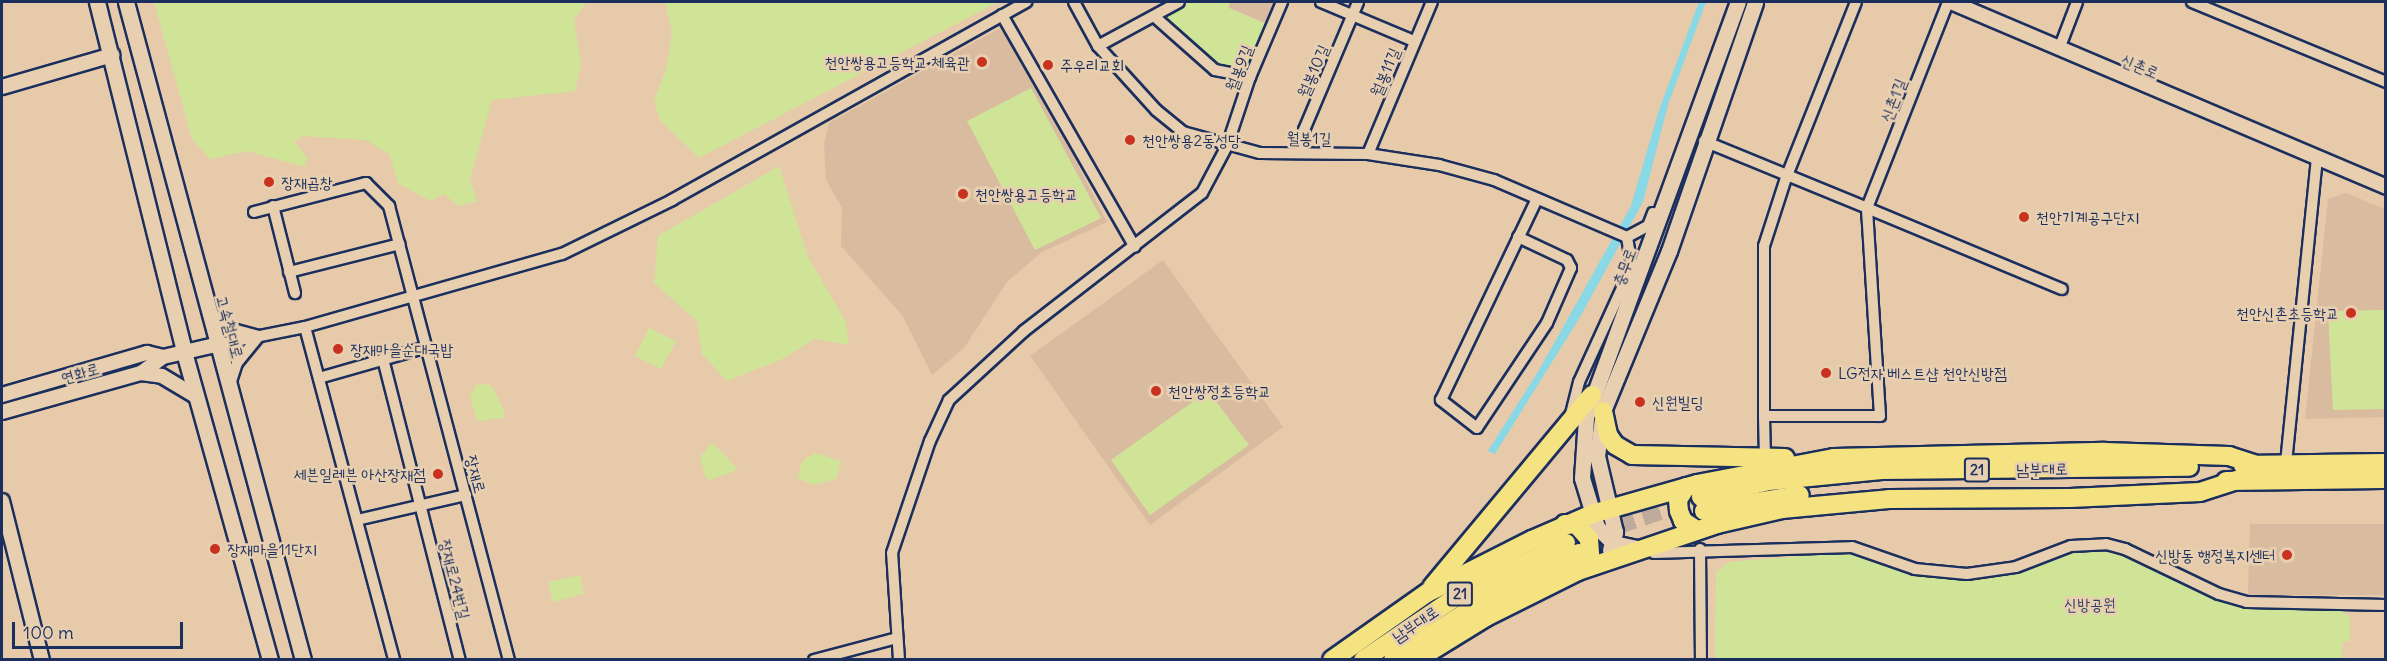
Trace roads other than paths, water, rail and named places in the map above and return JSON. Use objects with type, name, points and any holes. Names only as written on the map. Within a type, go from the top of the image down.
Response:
[{"type":"highway","points":[[1427,593],[1592,395]]},
{"type":"highway","points":[[1603,411],[1608,435],[1632,456],[1834,458],[2106,452],[2229,456],[2254,464]]},
{"type":"highway","points":[[1332,660],[1427,593],[1565,524],[1600,511],[1697,498],[1834,458]]},
{"type":"highway","name":"남부대로","points":[[1697,498],[1769,481],[1881,470],[2127,469],[2254,464],[2385,463]]},
{"type":"highway","name":"남부대로","points":[[1697,498],[1779,497],[1881,487],[2385,479]]},
{"type":"highway","points":[[1574,555],[1604,560],[1697,530],[1782,509],[1833,503],[2200,492],[2238,480]]},
{"type":"highway","points":[[1697,498],[1678,500],[1683,520],[1697,530]]},
{"type":"highway","points":[[1416,660],[1574,555],[1590,555],[1588,539],[1577,525],[1565,524]]},
{"type":"highway","name":"남부대로","points":[[1363,660],[1459,595],[1574,555]]},
{"type":"highway","name":"남부대로","points":[[1393,660],[1480,603],[1574,555]]},
{"type":"main road","points":[[97,2],[184,352],[270,660]]},
{"type":"main road","name":"고속철대로","points":[[126,2],[215,345],[303,660]]},
{"type":"main road","name":"충무로","points":[[1613,543],[1582,458],[1592,395],[1652,245],[1738,2]]},
{"type":"main road","name":"충무로","points":[[1600,511],[1597,456],[1603,411],[1669,251],[1704,141],[1755,2]]},
{"type":"main road","points":[[1604,560],[1613,543],[1637,548]]},
{"type":"street","points":[[215,345],[305,327],[562,254],[646,214],[1027,2]]},
{"type":"street","name":"월봉1길","points":[[1074,2],[1098,46],[1156,110],[1183,132],[1227,146],[1260,153],[1368,154],[1439,165],[1494,180],[1627,237]]},
{"type":"street","points":[[1098,46],[1179,2]]},
{"type":"street","name":"월봉9길","points":[[899,660],[892,553],[930,441],[949,400],[1007,345],[1135,247],[1202,192],[1227,146],[1250,77],[1282,2]]},
{"type":"street","points":[[1321,2],[1414,41]]},
{"type":"street","name":"월봉10길","points":[[1302,153],[1304,130],[1358,2]]},
{"type":"street","name":"월봉11길","points":[[1368,154],[1432,2]]},
{"type":"street","points":[[1764,458],[1764,246],[1786,178],[1856,2]]},
{"type":"street","name":"신촌로","points":[[1949,2],[2385,187]]},
{"type":"street","name":"신촌1길","points":[[1764,416],[1880,416],[1867,208],[1949,2]]},
{"type":"street","points":[[2059,49],[2077,2]]},
{"type":"street","points":[[2192,2],[2385,82]]},
{"type":"street","points":[[1002,15],[1135,247]]},
{"type":"street","points":[[1155,17],[1215,70],[1250,77]]},
{"type":"street","points":[[1570,422],[1575,391],[1632,267],[1627,237],[1648,226],[1696,96],[1730,23]]},
{"type":"street","points":[[2,87],[112,55]]},
{"type":"street","points":[[1704,141],[1786,178],[1867,208],[2062,290]]},
{"type":"street","points":[[2286,464],[2318,159]]},
{"type":"street","name":"장재로","points":[[254,212],[366,183],[390,206],[509,660]]},
{"type":"street","points":[[1518,237],[1567,260],[1571,268],[1547,323],[1477,428],[1441,400],[1518,237],[1537,199]]},
{"type":"street","points":[[273,206],[295,293]]},
{"type":"street","points":[[289,272],[400,244]]},
{"type":"street","points":[[206,308],[233,329],[259,336]]},
{"type":"street","points":[[305,327],[394,660]]},
{"type":"street","points":[[228,390],[237,363],[259,336]]},
{"type":"street","name":"연화로","points":[[2,412],[141,373],[163,357],[215,345]]},
{"type":"street","points":[[319,378],[427,347]]},
{"type":"street","name":"연화로","points":[[2,395],[147,353],[163,357]]},
{"type":"street","name":"장재로24번길","points":[[383,359],[460,660]]},
{"type":"street","points":[[141,373],[162,376],[196,397]]},
{"type":"street","points":[[357,520],[466,495]]},
{"type":"street","points":[[2,501],[42,660]]},
{"type":"street","points":[[1637,548],[1671,550],[1852,547],[1915,569],[1967,574],[2016,567],[2071,546],[2106,544],[2125,549],[2219,594],[2247,602],[2385,604]]},
{"type":"street","points":[[1700,549],[1701,660]]},
{"type":"street","points":[[1465,629],[1599,570],[1671,550]]},
{"type":"street","points":[[814,660],[897,638]]},
{"type":"water","points":[[1699,2],[1706,2],[1668,105],[1643,202],[1580,317],[1495,454],[1488,451],[1539,370],[1631,206],[1659,110]]},
{"type":"tunnel","points":[[1566,543],[1701,497]]},
{"type":"place","name":"천안쌍용고등학교 체육관","points":[[982,62]]},
{"type":"place","name":"주우리교회","points":[[1048,65]]},
{"type":"place","name":"천안쌍용2동성당","points":[[1130,140]]},
{"type":"place","name":"장재곱창","points":[[269,182]]},
{"type":"place","name":"천안쌍용고등학교","points":[[963,194]]},
{"type":"place","name":"천안기계공구단지","points":[[2024,217]]},
{"type":"place","name":"천안신촌초등학교","points":[[2351,313]]},
{"type":"place","name":"장재마을순대국밥","points":[[338,349]]},
{"type":"place","name":"LG전자 베스트샵 천안신방점","points":[[1826,373]]},
{"type":"place","name":"천안쌍정초등학교","points":[[1156,391]]},
{"type":"place","name":"신원빌딩","points":[[1640,402]]},
{"type":"place","name":"세븐일레븐 아산장재점","points":[[438,474]]},
{"type":"place","name":"장재마을11단지","points":[[215,549]]},
{"type":"place","name":"신방동 행정복지센터","points":[[2287,555]]},
{"type":"park label","name":"신방공원","points":[[2090,604]]}]
